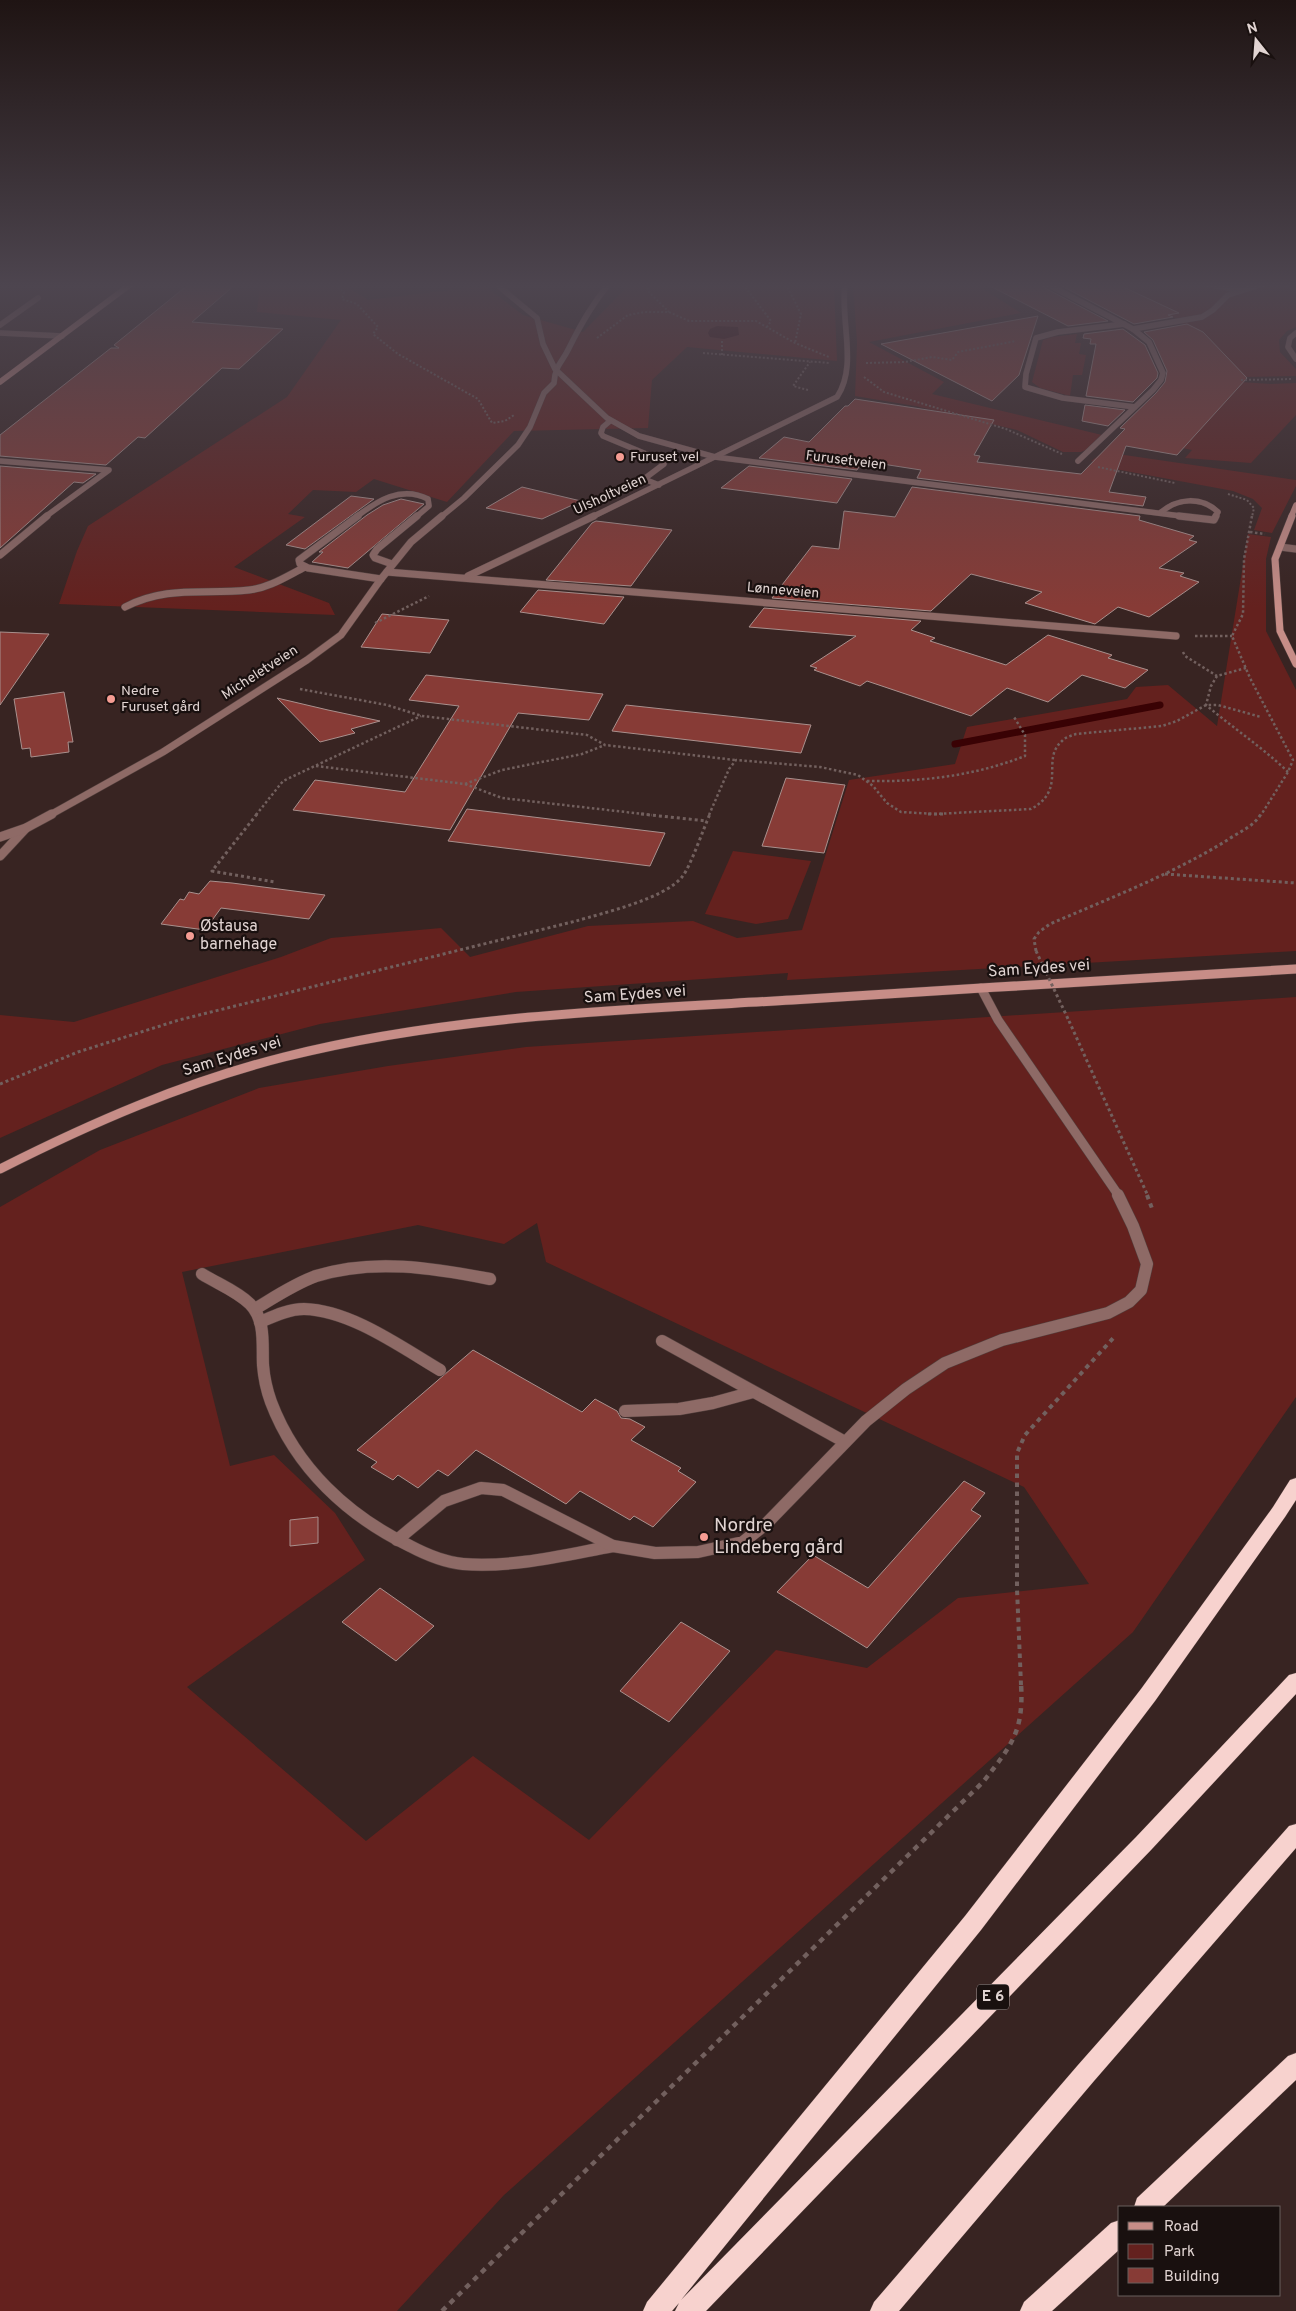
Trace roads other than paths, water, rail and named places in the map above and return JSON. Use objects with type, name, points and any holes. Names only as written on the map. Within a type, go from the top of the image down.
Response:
[{"type":"highway","points":[[656,2311],[973,1923],[1148,1694],[1296,1485]]},
{"type":"highway","name":"E 6","points":[[688,2311],[1137,1850],[1296,1681]]},
{"type":"highway","points":[[883,2311],[1086,2073],[1296,1833]]},
{"type":"highway","points":[[1147,2206],[1296,2064]]},
{"type":"highway","points":[[1034,2311],[1118,2234]]},
{"type":"main road","points":[[1296,505],[1275,559],[1280,631],[1296,664]]},
{"type":"main road","name":"Sam Eydes vei","points":[[0,1169],[103,1119],[163,1095],[275,1059],[345,1042],[425,1029],[526,1018],[1296,969]]},
{"type":"street","name":"Micheletveien","points":[[0,837],[26,828],[163,752],[341,635],[380,579],[423,530],[464,498],[518,445],[530,427],[545,392]]},
{"type":"street","name":"Furusetveien","points":[[579,392],[610,421],[640,436],[715,457],[1214,520],[1218,512],[1212,504],[1199,501],[1181,502],[1166,506],[1160,513]]},
{"type":"street","name":"Ulsholtveien","points":[[466,577],[659,486],[838,397],[842,392]]},
{"type":"street","points":[[1042,392],[1064,398],[1136,407]]},
{"type":"street","points":[[1078,461],[1150,392]]},
{"type":"street","points":[[610,421],[603,427],[601,433],[603,436],[663,462],[664,464],[659,469],[644,479],[659,486]]},
{"type":"street","points":[[0,461],[109,470],[40,521],[0,556]]},
{"type":"street","points":[[380,579],[306,567],[300,564],[299,560],[373,502],[398,494],[424,496],[428,499],[429,506],[373,555],[375,558],[392,564]]},
{"type":"street","points":[[1280,547],[1296,549]]},
{"type":"street","points":[[125,607],[144,597],[174,591],[206,589],[235,591],[264,587],[306,567]]},
{"type":"street","name":"Lønneveien","points":[[388,572],[1176,636]]},
{"type":"street","points":[[0,856],[26,828]]},
{"type":"street","points":[[398,1540],[428,1512],[444,1501],[462,1493],[481,1488],[503,1490],[613,1546],[655,1553],[698,1552],[743,1542],[766,1524],[866,1421],[906,1389],[945,1363],[1002,1340],[1108,1313],[1129,1302],[1141,1290],[1146,1264],[1133,1226],[1116,1190],[998,1020],[981,988]]},
{"type":"street","points":[[255,1310],[292,1287],[318,1276],[367,1266],[441,1270],[490,1280]]},
{"type":"street","points":[[202,1274],[246,1301],[255,1310],[260,1322],[264,1374],[271,1403],[294,1448],[315,1477],[350,1509],[398,1540],[443,1560],[474,1564],[544,1558],[613,1546]]},
{"type":"street","points":[[260,1322],[287,1311],[316,1309],[334,1314],[375,1334],[440,1370]]},
{"type":"street","points":[[662,1340],[845,1442]]},
{"type":"street","points":[[625,1411],[679,1409],[713,1403],[753,1392]]},
{"type":"waterway","points":[[955,744],[1160,705]]},
{"type":"place","name":"Furuset vel","points":[[620,457]]},
{"type":"place","name":"Nedre Furuset gård","points":[[111,699]]},
{"type":"place","name":"Østausa barnehage","points":[[190,936]]},
{"type":"place","name":"Nordre Lindeberg gård","points":[[704,1537]]}]
